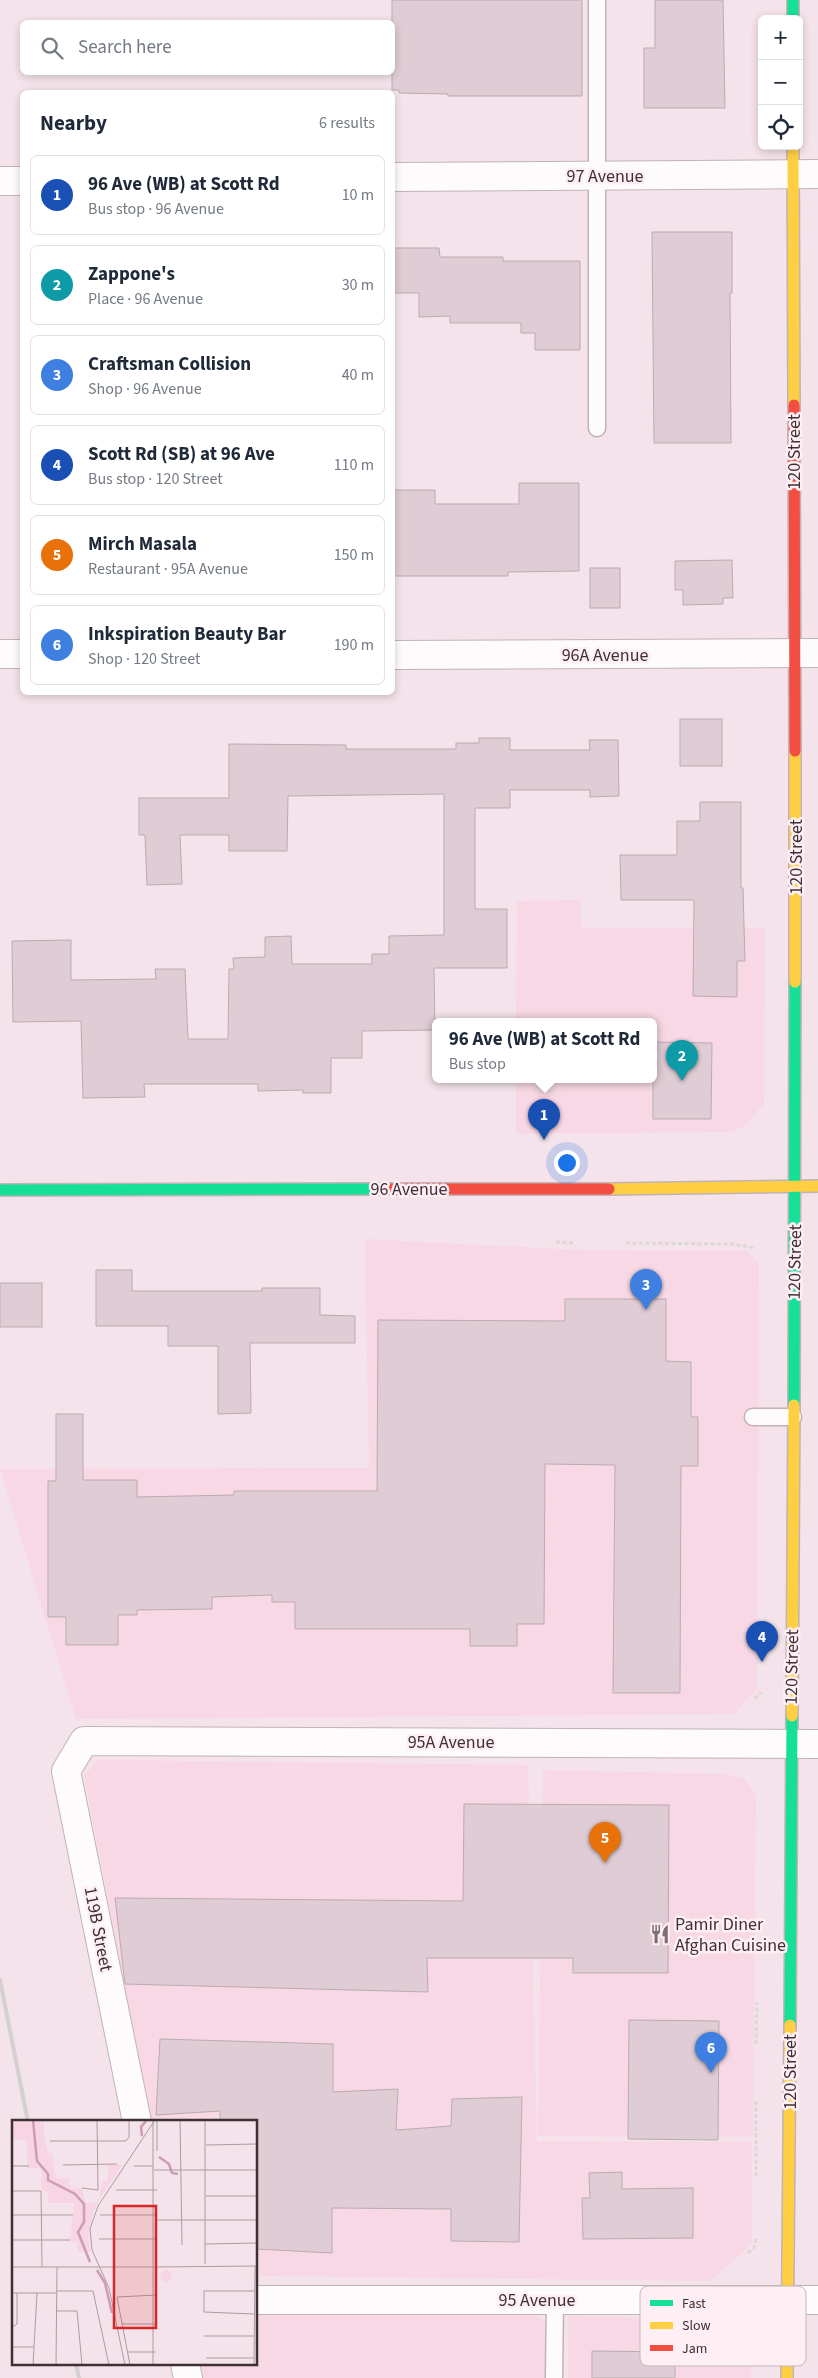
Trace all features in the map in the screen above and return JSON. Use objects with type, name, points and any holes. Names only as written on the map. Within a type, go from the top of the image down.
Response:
[{"type":"main road","points":[[793,0],[793,15]]},
{"type":"main road","name":"120 Street","points":[[787,2286],[791,1976],[790,1744],[794,1572],[793,1417],[806,654],[806,174],[795,150]]},
{"type":"main road","name":"96 Avenue","points":[[0,1190],[583,1189],[818,1186]]},
{"type":"street","name":"97 Avenue","points":[[395,178],[806,174]]},
{"type":"street","points":[[0,181],[20,181]]},
{"type":"street","points":[[0,654],[20,654]]},
{"type":"street","name":"96A Avenue","points":[[395,654],[806,654]]},
{"type":"street","name":"95A Avenue","points":[[84,1741],[818,1744]]},
{"type":"street","name":"119B Street","points":[[84,1741],[66,1771],[137,2120]]},
{"type":"street","name":"95 Avenue","points":[[258,2300],[640,2300]]},
{"type":"lane","points":[[597,0],[597,428]]},
{"type":"lane","points":[[753,1417],[793,1417]]},
{"type":"lane","points":[[554,2378],[555,2300]]},
{"type":"path","points":[[556,1242],[574,1243]]},
{"type":"path","points":[[626,1243],[732,1244],[756,1248]]},
{"type":"path","points":[[756,2044],[757,2001]]},
{"type":"path","points":[[756,2101],[756,2181]]},
{"type":"path","points":[[748,2253],[754,2248],[756,2231]]},
{"type":"shaded area","points":[[580,900],[582,928],[765,928],[764,1104],[743,1127],[729,1132],[516,1134],[516,1083],[657,1083],[657,1018],[516,1018],[517,901]]},
{"type":"shaded area","points":[[365,1239],[579,1250],[747,1251],[759,1264],[757,1689],[734,1714],[76,1719],[0,1469],[369,1468]]},
{"type":"shaded area","points":[[98,1760],[528,1765],[537,2141],[752,2142],[752,2241],[744,2251],[710,2281],[258,2276],[258,2120],[151,2120],[84,1776]]},
{"type":"shaded area","points":[[543,1770],[727,1774],[744,1779],[756,1795],[753,2137],[538,2136]]},
{"type":"shaded area","points":[[531,2312],[548,2323],[548,2378],[203,2378],[201,2366],[258,2366],[258,2314]]},
{"type":"shaded area","points":[[568,2316],[640,2318],[640,2366],[751,2366],[751,2378],[568,2378]]},
{"type":"building","points":[[392,0],[582,0],[582,96],[448,96],[448,94],[399,93],[399,90],[392,90],[392,75],[395,75],[395,20],[392,20]]},
{"type":"building","points":[[655,0],[723,0],[725,108],[644,108],[644,48],[655,48]]},
{"type":"building","points":[[652,232],[732,232],[732,293],[730,293],[731,443],[654,443]]},
{"type":"building","points":[[395,248],[439,248],[440,257],[503,257],[503,261],[580,261],[580,350],[535,350],[535,333],[521,333],[521,323],[450,323],[450,316],[419,317],[419,293],[395,293]]},
{"type":"building","points":[[519,483],[579,483],[579,571],[508,572],[508,576],[395,576],[395,490],[435,490],[435,504],[519,504]]},
{"type":"building","points":[[732,560],[733,598],[723,598],[723,604],[683,605],[683,590],[675,590],[675,561]]},
{"type":"building","points":[[590,568],[620,568],[620,608],[590,608]]},
{"type":"building","points":[[680,719],[722,719],[722,766],[680,766]]},
{"type":"building","points":[[479,738],[510,738],[510,750],[590,750],[589,740],[618,740],[619,796],[590,797],[590,790],[510,790],[510,808],[475,808],[475,909],[507,909],[507,968],[434,968],[435,1018],[432,1018],[432,1030],[362,1031],[362,1058],[331,1058],[331,1093],[303,1093],[303,1090],[258,1091],[258,1084],[144,1084],[145,1097],[83,1098],[81,1021],[13,1022],[12,941],[71,940],[71,980],[156,979],[155,969],[185,969],[188,1039],[228,1039],[229,969],[234,969],[233,958],[265,957],[265,937],[291,936],[292,964],[372,964],[372,954],[389,954],[389,936],[444,935],[444,794],[288,796],[287,851],[229,851],[229,835],[180,835],[182,884],[147,885],[145,835],[139,835],[139,798],[229,798],[229,744],[346,745],[346,749],[456,749],[456,743],[479,743]]},
{"type":"building","points":[[700,802],[741,802],[741,888],[743,888],[745,961],[737,961],[737,997],[693,996],[694,900],[621,900],[620,855],[677,855],[677,821],[700,821]]},
{"type":"building","points":[[657,1042],[712,1043],[711,1119],[653,1119],[653,1083],[657,1083]]},
{"type":"building","points":[[96,1270],[132,1270],[132,1291],[262,1291],[262,1288],[320,1288],[320,1315],[355,1316],[355,1343],[250,1343],[251,1413],[218,1414],[218,1346],[168,1346],[168,1326],[96,1326]]},
{"type":"building","points":[[0,1283],[42,1283],[42,1327],[0,1327]]},
{"type":"building","points":[[565,1299],[666,1299],[666,1361],[691,1362],[691,1417],[698,1417],[698,1466],[681,1466],[680,1693],[613,1693],[615,1465],[545,1464],[544,1624],[517,1624],[517,1646],[470,1646],[470,1629],[295,1629],[295,1602],[272,1602],[272,1595],[212,1597],[212,1609],[137,1610],[137,1615],[118,1615],[118,1645],[66,1645],[66,1617],[48,1617],[48,1481],[56,1481],[56,1414],[83,1414],[83,1480],[137,1480],[137,1497],[234,1495],[234,1491],[377,1491],[378,1320],[565,1321]]},
{"type":"building","points":[[464,1804],[669,1805],[668,1973],[573,1973],[573,1958],[427,1958],[428,1992],[125,1984],[115,1898],[463,1901]]},
{"type":"building","points":[[629,2020],[719,2021],[718,2140],[628,2139]]},
{"type":"building","points":[[160,2039],[333,2044],[333,2092],[398,2089],[396,2130],[451,2126],[452,2099],[522,2097],[519,2242],[451,2241],[451,2209],[332,2208],[332,2253],[258,2249],[258,2120],[220,2120],[220,2111],[156,2115]]},
{"type":"building","points":[[622,2172],[622,2189],[693,2188],[693,2238],[583,2239],[582,2198],[590,2198],[589,2173]]},
{"type":"building","points":[[592,2351],[640,2352],[640,2366],[675,2366],[675,2378],[592,2378]]},
{"type":"railway","points":[[0,1980],[28,2120]]},
{"type":"railway","points":[[76,2366],[79,2378]]},
{"type":"traffic: fast","points":[[793,0],[793,15]]},
{"type":"traffic: fast","points":[[794,1405],[795,982]]},
{"type":"traffic: fast","points":[[0,1190],[390,1189]]},
{"type":"traffic: fast","points":[[790,2025],[792,1716]]},
{"type":"traffic: slow","points":[[793,150],[794,405]]},
{"type":"traffic: slow","points":[[795,751],[795,982]]},
{"type":"traffic: slow","points":[[609,1189],[818,1186]]},
{"type":"traffic: slow","points":[[792,1716],[794,1405]]},
{"type":"traffic: slow","points":[[788,2286],[790,2025]]},
{"type":"traffic: slow","points":[[787,2366],[787,2378]]},
{"type":"traffic: jam","points":[[794,405],[795,751]]},
{"type":"traffic: jam","points":[[390,1189],[609,1189]]},
{"type":"place","name":"Zappone's","points":[[682,1081]]},
{"type":"place","name":"96 Ave (WB) at Scott Rd","points":[[544,1140]]},
{"type":"place","name":"Craftsman Collision","points":[[646,1310]]},
{"type":"place","name":"Scott Rd (SB) at 96 Ave","points":[[762,1662]]},
{"type":"place","name":"Mirch Masala","points":[[605,1863]]},
{"type":"place","name":"Pamir Diner Afghan Cuisine","points":[[660,1934]]},
{"type":"place","name":"Inkspiration Beauty Bar","points":[[711,2073]]}]
